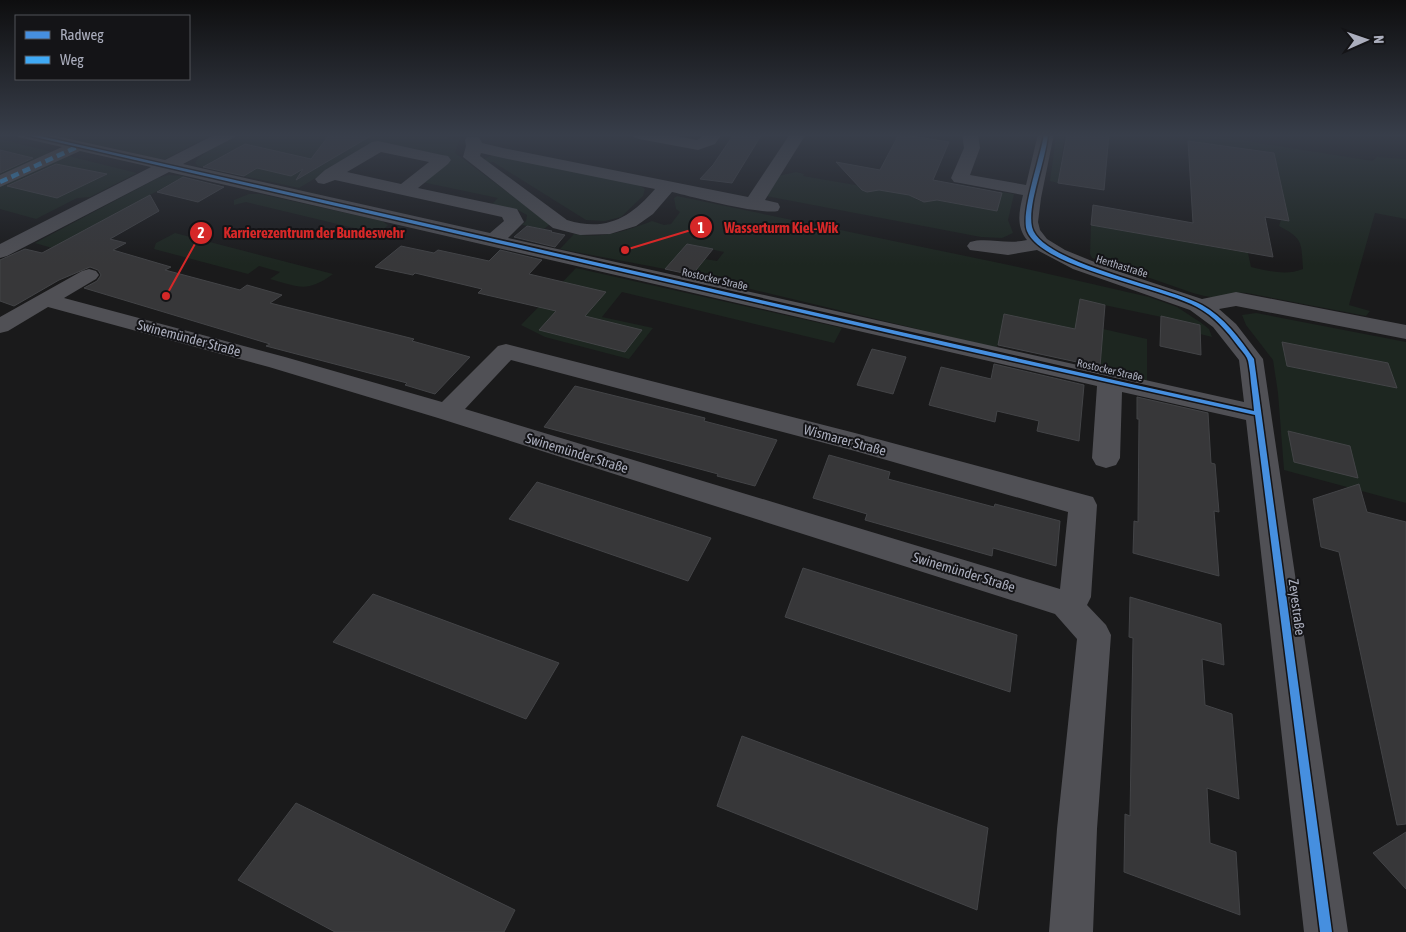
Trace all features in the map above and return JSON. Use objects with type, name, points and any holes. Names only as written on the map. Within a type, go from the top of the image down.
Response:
[{"type":"street","points":[[0,252],[145,177]]},
{"type":"street","name":"Rostocker Straße","points":[[217,177],[1110,382],[1259,414]]},
{"type":"street","points":[[297,196],[326,177]]},
{"type":"street","points":[[346,177],[510,214],[514,222],[494,240]]},
{"type":"street","points":[[403,191],[420,177]]},
{"type":"street","points":[[498,177],[560,224],[578,230],[599,230],[619,225],[638,217],[668,186]]},
{"type":"street","points":[[625,177],[762,205],[776,177]]},
{"type":"street","points":[[960,177],[1034,192]]},
{"type":"street","points":[[978,246],[994,249],[1019,249],[1038,243],[1030,230],[1028,215],[1038,177]]},
{"type":"street","name":"Herthastraße","points":[[1038,243],[1072,262],[1172,293],[1200,306]]},
{"type":"street","points":[[0,326],[90,274]]},
{"type":"street","points":[[1200,306],[1236,299],[1406,332]]},
{"type":"street","name":"Swinemünder Straße","points":[[46,300],[277,362],[447,412],[1066,604]]},
{"type":"street","name":"Zeyestraße","points":[[1200,306],[1226,326],[1251,359],[1326,932]]},
{"type":"street","name":"Wismarer Straße","points":[[447,412],[506,351],[855,442],[1083,506],[1075,597],[1066,604]]},
{"type":"street","points":[[1106,458],[1110,382]]},
{"type":"street","points":[[1066,604],[1094,635],[1076,829],[1071,932]]},
{"type":"shaded area","points":[[0,177],[128,177],[90,197],[77,198],[36,219],[0,209]]},
{"type":"shaded area","points":[[182,177],[52,248],[35,243],[158,178]]},
{"type":"shaded area","points":[[251,177],[316,177],[299,188]]},
{"type":"shaded area","points":[[428,177],[488,177],[550,224],[544,229],[522,225],[526,221],[527,215],[518,210],[491,205],[498,198],[422,182]]},
{"type":"shaded area","points":[[518,177],[608,177],[636,183],[645,189],[643,196],[621,217],[605,221],[586,220]]},
{"type":"shaded area","points":[[777,177],[812,177],[861,186],[867,192],[877,189],[915,196],[915,199],[924,202],[935,200],[997,211],[1002,192],[1014,194],[1008,220],[1013,233],[1002,238],[981,237],[766,196]]},
{"type":"shaded area","points":[[1050,177],[1059,177],[1058,183],[1050,181]]},
{"type":"shaded area","points":[[1279,177],[1406,177],[1406,219],[1375,213],[1349,305],[1370,311],[1366,316],[1247,293],[1219,297],[1193,293],[1092,258],[1090,254],[1091,225],[1248,253],[1251,267],[1277,272],[1297,271],[1303,269],[1300,243],[1297,238],[1279,226],[1281,220],[1289,221]]},
{"type":"shaded area","points":[[249,194],[260,194],[382,221],[388,225],[379,234],[246,202],[234,205],[234,200]]},
{"type":"shaded area","points":[[677,196],[1009,265],[1149,297],[1177,307],[1209,329],[1212,337],[1200,334],[1200,325],[1080,300],[1077,323],[1147,339],[1147,384],[1100,373],[1102,341],[1071,334],[1005,314],[997,348],[692,275],[705,259],[717,261],[724,252],[687,244],[665,269],[560,249],[574,234],[605,235],[624,231],[652,221],[664,225],[671,224],[680,212],[676,209],[674,198]]},
{"type":"shaded area","points":[[175,233],[333,274],[316,284],[303,287],[270,279],[280,272],[259,266],[248,274],[154,249],[156,243]]},
{"type":"shaded area","points":[[576,268],[842,328],[834,343],[622,292],[602,317],[653,328],[629,359],[545,337],[521,325]]},
{"type":"shaded area","points":[[1256,313],[1406,342],[1406,503],[1284,470],[1278,393],[1273,360],[1246,325],[1242,315]]},
{"type":"building","points":[[26,177],[100,177],[57,198],[7,186]]},
{"type":"building","points":[[182,177],[224,187],[198,202],[157,192]]},
{"type":"building","points":[[701,177],[735,177],[732,183],[700,179]]},
{"type":"building","points":[[850,177],[934,177],[933,180],[1002,193],[997,211],[937,200],[924,202],[909,195],[879,190],[867,192],[862,190]]},
{"type":"building","points":[[1059,177],[1105,177],[1104,190],[1058,183]]},
{"type":"building","points":[[1190,177],[1279,177],[1289,221],[1265,217],[1273,257],[1091,225],[1093,205],[1193,223]]},
{"type":"building","points":[[150,195],[159,211],[110,239],[126,243],[113,250],[171,267],[165,270],[240,290],[247,285],[282,295],[270,303],[414,339],[412,341],[470,357],[435,394],[405,385],[407,383],[266,346],[270,344],[84,288],[97,281],[101,275],[98,270],[90,267],[59,280],[14,306],[0,301],[0,260],[25,249],[42,253]]},
{"type":"building","points":[[527,226],[565,235],[555,247],[514,237]]},
{"type":"building","points":[[687,244],[713,249],[692,275],[665,269]]},
{"type":"building","points":[[401,246],[434,253],[438,250],[489,261],[500,250],[542,260],[529,274],[606,292],[585,316],[642,330],[625,352],[539,330],[556,311],[478,293],[482,289],[415,273],[413,275],[375,267]]},
{"type":"building","points":[[1080,299],[1105,305],[1100,367],[998,345],[1004,314],[1075,329]]},
{"type":"building","points":[[1161,316],[1200,325],[1201,355],[1160,346]]},
{"type":"building","points":[[1282,342],[1388,363],[1397,388],[1287,366]]},
{"type":"building","points":[[872,349],[906,357],[893,394],[857,385]]},
{"type":"building","points":[[994,364],[1084,385],[1079,441],[1037,431],[1039,421],[997,411],[995,422],[929,405],[941,367],[991,379]]},
{"type":"building","points":[[575,386],[705,418],[704,421],[777,440],[755,486],[717,476],[718,474],[544,427]]},
{"type":"building","points":[[1137,397],[1208,413],[1211,463],[1215,464],[1219,512],[1214,511],[1219,576],[1133,553],[1134,521],[1138,522],[1139,419],[1137,419]]},
{"type":"building","points":[[1288,431],[1350,446],[1358,478],[1294,462]]},
{"type":"building","points":[[829,455],[890,472],[888,479],[994,507],[995,504],[1060,521],[1056,566],[993,548],[992,556],[865,520],[867,514],[813,498]]},
{"type":"building","points":[[537,482],[711,538],[688,581],[509,519]]},
{"type":"building","points":[[1359,484],[1367,512],[1406,522],[1406,824],[1397,825],[1339,552],[1321,547],[1313,499]]},
{"type":"building","points":[[803,568],[1017,635],[1010,692],[785,617]]},
{"type":"building","points":[[373,594],[559,663],[526,719],[333,642]]},
{"type":"building","points":[[1130,597],[1221,624],[1224,665],[1202,659],[1205,705],[1232,714],[1239,799],[1207,788],[1210,843],[1236,852],[1240,915],[1124,872],[1125,814],[1130,816],[1133,638],[1129,637]]},
{"type":"building","points":[[742,736],[988,828],[977,910],[717,806]]},
{"type":"building","points":[[296,803],[515,910],[504,932],[335,932],[238,880]]},
{"type":"building","points":[[1406,832],[1406,889],[1373,853]]},
{"type":"marked path","points":[[0,182],[10,177]]},
{"type":"cycle path","points":[[219,177],[1259,414]]},
{"type":"cycle path","points":[[1037,177],[1028,222],[1030,231],[1040,243],[1080,265],[1198,305],[1221,322],[1251,359],[1326,932]]},
{"type":"place","name":"Wasserturm Kiel-Wik","points":[[625,250]]},
{"type":"place","name":"Karrierezentrum der Bundeswehr","points":[[166,296]]}]
